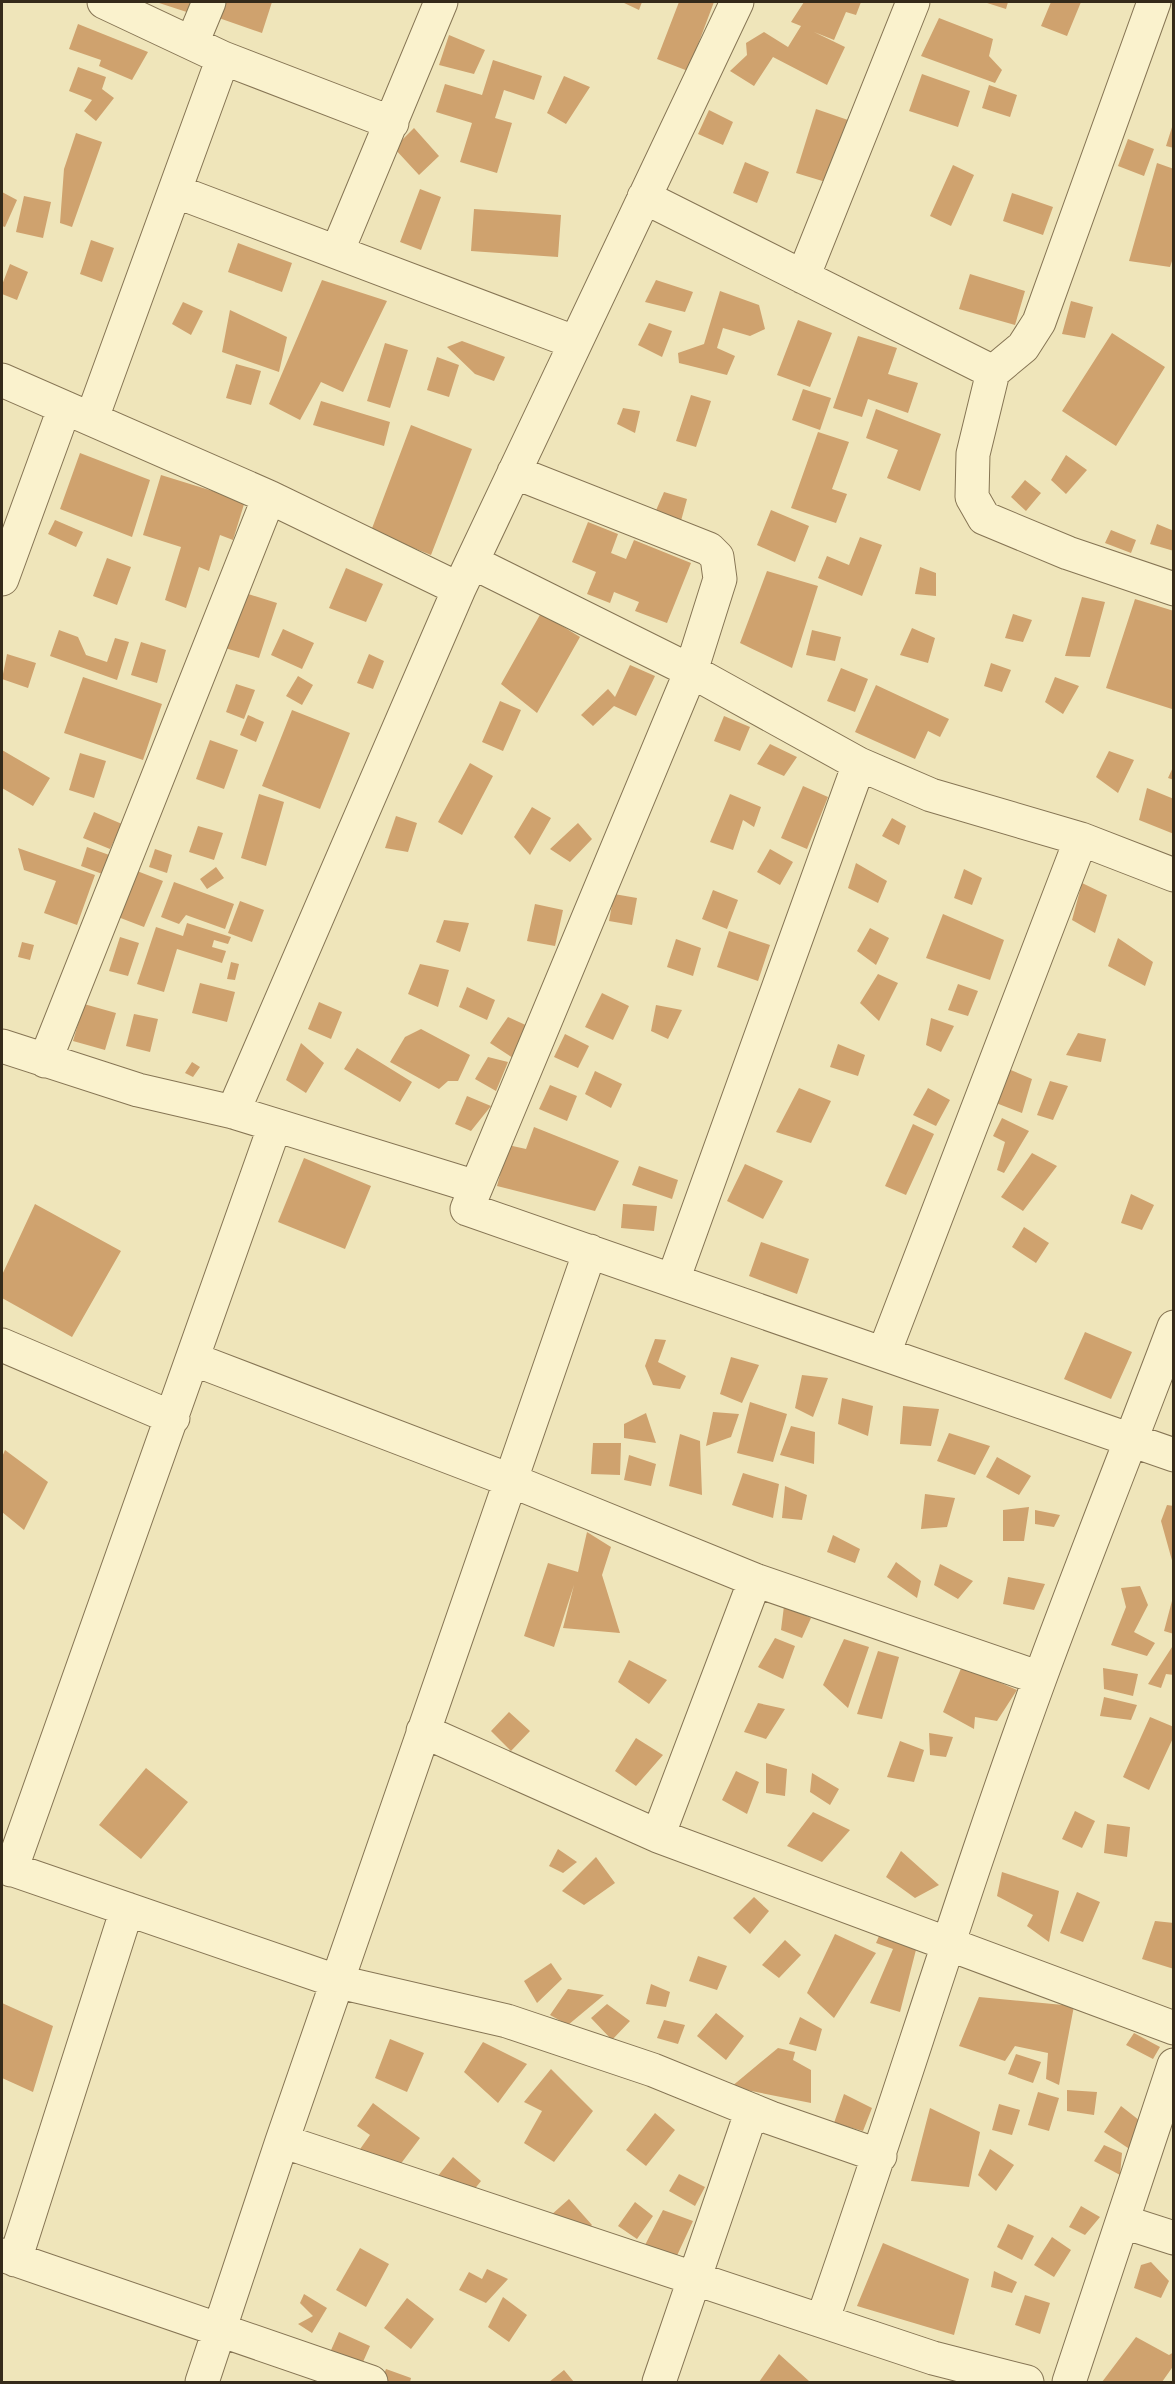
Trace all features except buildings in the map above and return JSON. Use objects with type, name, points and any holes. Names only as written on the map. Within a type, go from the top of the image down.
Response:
[{"type":"street","points":[[104,2],[223,58],[392,123]]},
{"type":"street","points":[[192,44],[209,2]]},
{"type":"street","points":[[337,252],[441,2]]},
{"type":"street","points":[[233,1112],[465,575],[737,2]]},
{"type":"street","points":[[803,277],[913,2]]},
{"type":"street","points":[[1154,2],[1040,322],[1023,347],[993,372],[973,454],[972,497],[984,518],[1068,553],[1173,589]]},
{"type":"street","points":[[2,579],[78,414],[175,190],[223,58]]},
{"type":"street","points":[[175,190],[574,342]]},
{"type":"street","points":[[644,197],[993,372]]},
{"type":"street","points":[[2,380],[269,497],[465,575],[691,671],[859,764],[931,795],[1081,839],[1173,874]]},
{"type":"street","points":[[514,472],[709,549],[717,557],[720,579],[691,671],[467,1209],[1173,1455]]},
{"type":"street","points":[[45,1061],[269,497]]},
{"type":"street","points":[[672,1280],[859,764]]},
{"type":"street","points":[[884,1353],[1081,839]]},
{"type":"street","points":[[2,1046],[138,1090],[233,1112],[476,1187]]},
{"type":"street","points":[[275,1125],[173,1418],[6,1868],[339,1982],[507,2021],[653,2070],[752,2110],[880,2156]]},
{"type":"street","points":[[202,2382],[282,2141],[339,1982],[423,1731],[512,1481],[590,1251]]},
{"type":"street","points":[[822,2321],[880,2156],[948,1944],[1040,1678],[1173,1327]]},
{"type":"street","points":[[2,1345],[173,1418]]},
{"type":"street","points":[[193,1359],[512,1481],[755,1580],[1040,1678]]},
{"type":"street","points":[[658,1836],[755,1580]]},
{"type":"street","points":[[423,1731],[658,1836],[1173,2028]]},
{"type":"street","points":[[127,1909],[8,2258],[371,2382]]},
{"type":"street","points":[[1070,2382],[1124,2222],[1173,2065]]},
{"type":"street","points":[[659,2382],[752,2110]]},
{"type":"street","points":[[282,2141],[822,2321],[928,2370],[1027,2382]]},
{"type":"street","points":[[1124,2222],[1173,2238]]}]
